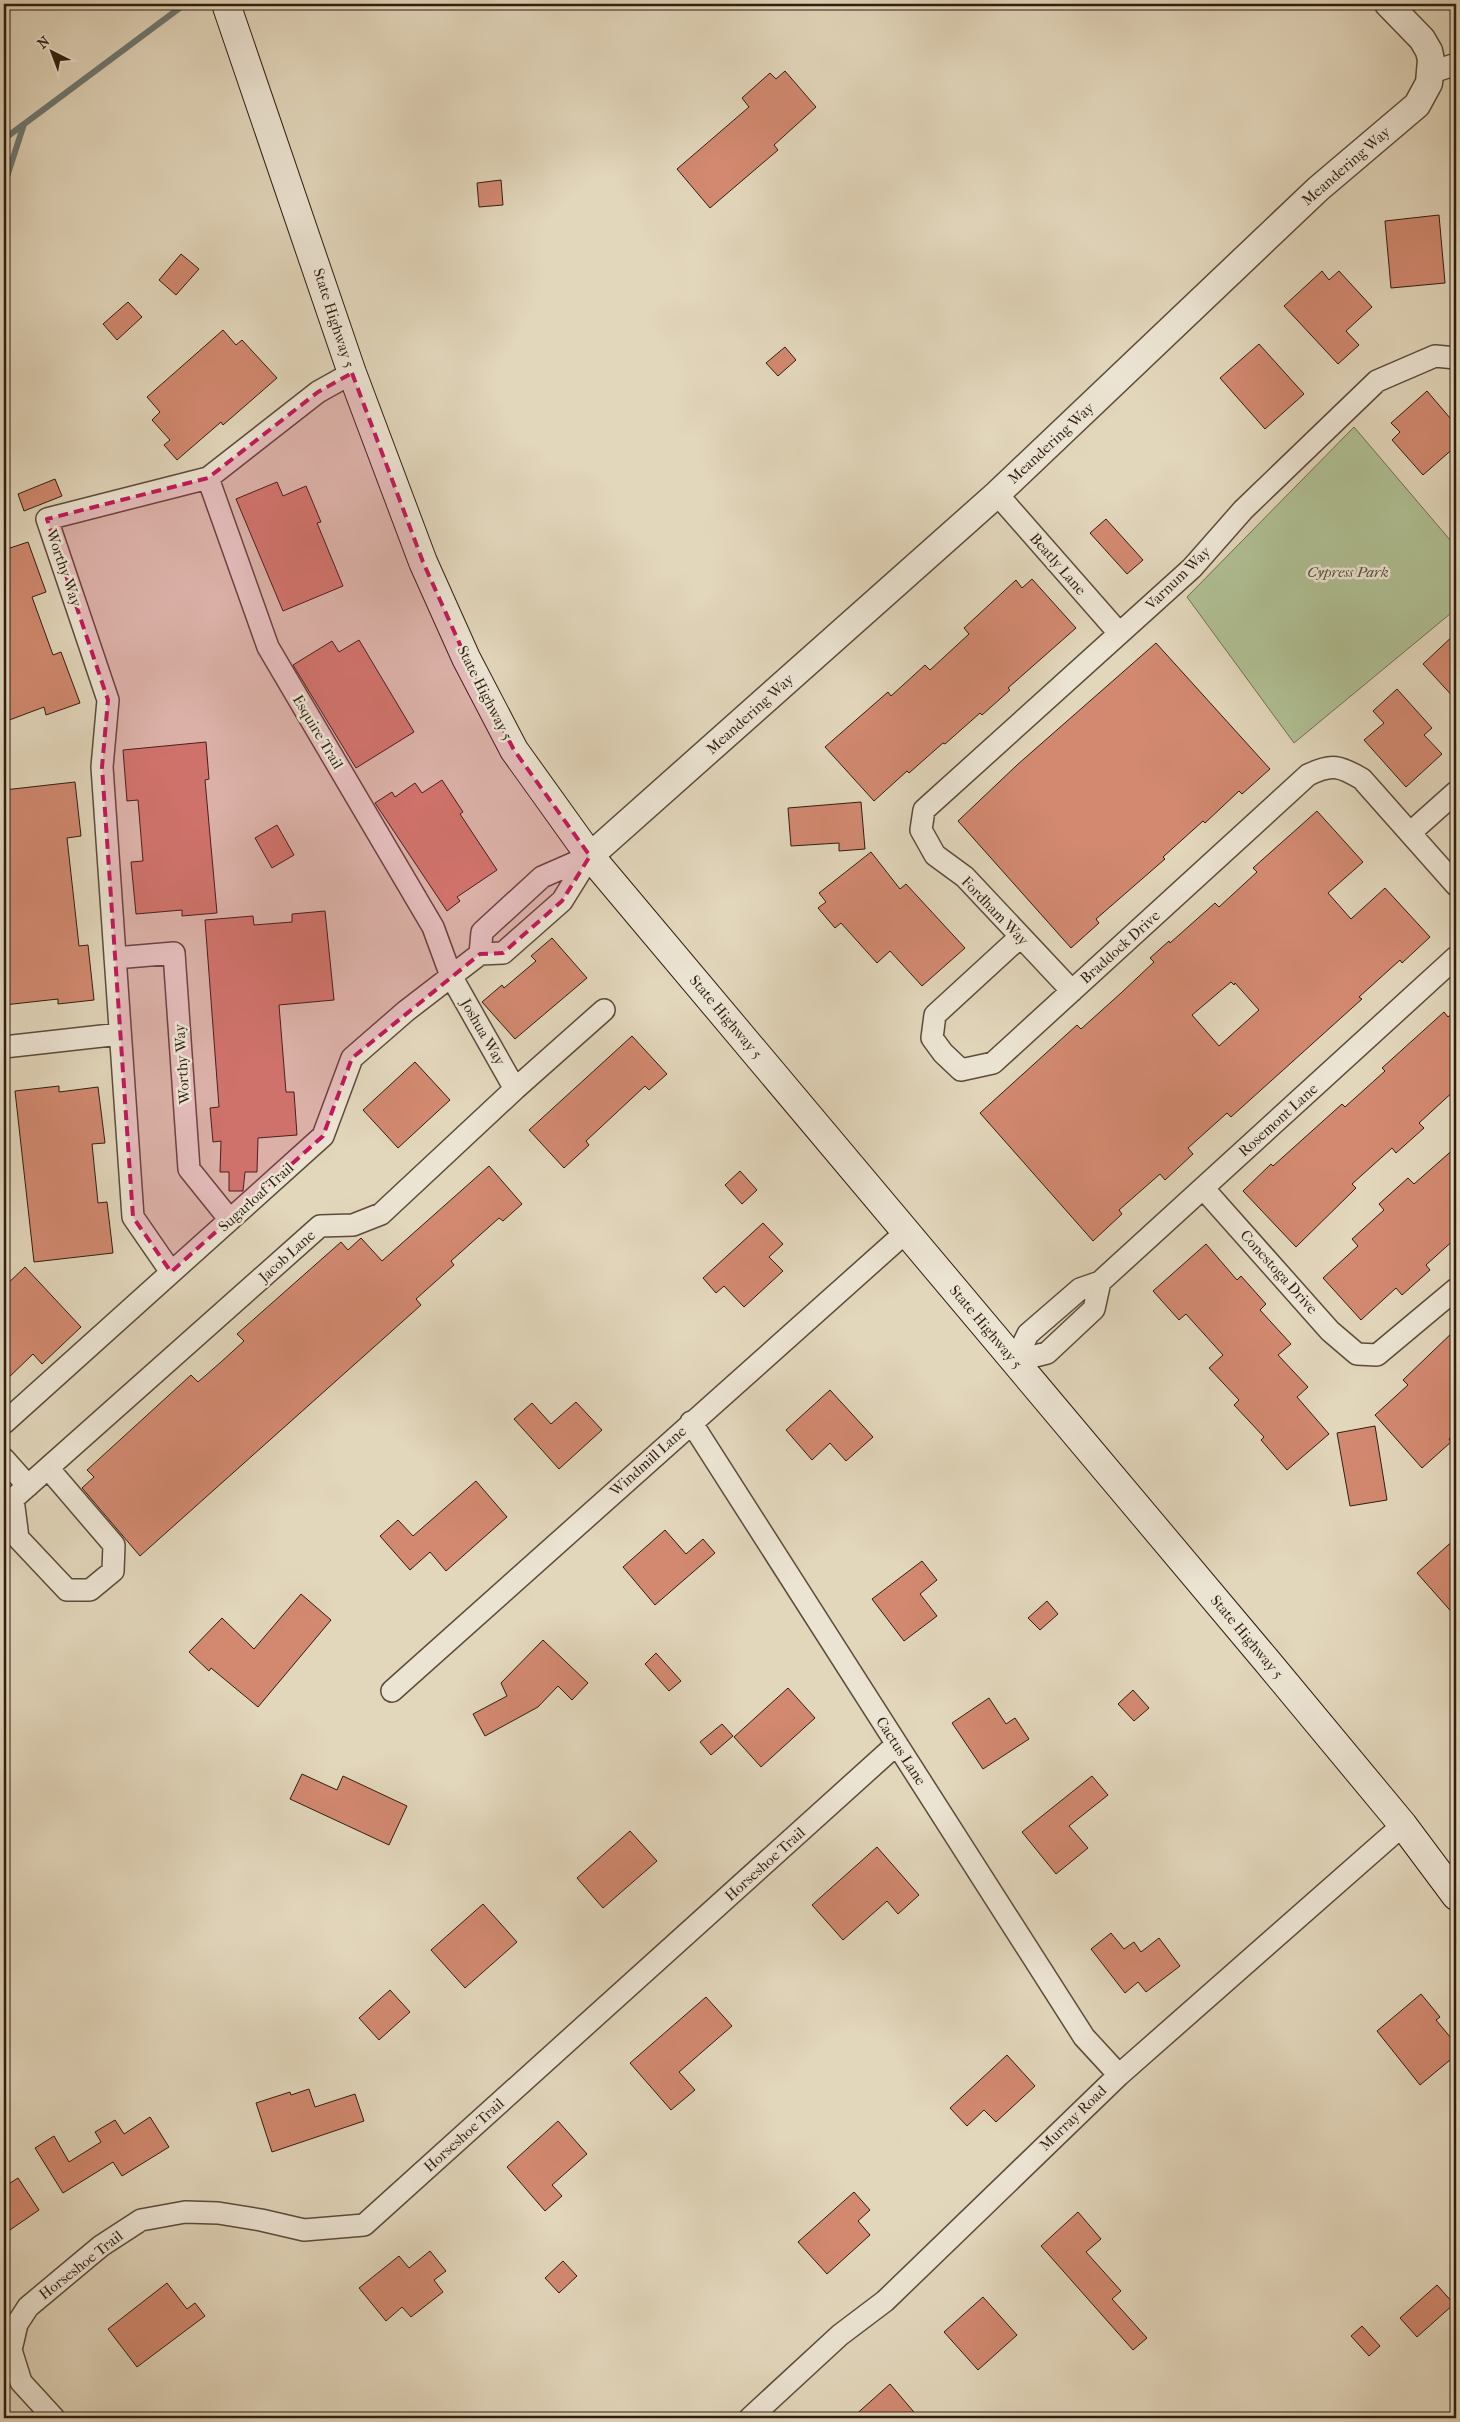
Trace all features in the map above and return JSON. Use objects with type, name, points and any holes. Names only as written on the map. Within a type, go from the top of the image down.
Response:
[{"type":"main road","name":"State Highway 5","points":[[226,4],[352,373],[423,562],[466,658],[514,750],[590,856],[1403,1825],[1456,1896]]},
{"type":"street","name":"Meandering Way","points":[[590,856],[997,494],[1318,190],[1418,105],[1429,83],[1429,51],[1422,39],[1388,4]]},
{"type":"street","points":[[1430,73],[1456,64]]},
{"type":"street","name":"Varnum Way","points":[[921,830],[924,810],[1192,568],[1244,510],[1377,381],[1435,356],[1456,358]]},
{"type":"street","name":"Worthy Way","points":[[171,1272],[133,1217],[102,767],[108,700],[47,519],[208,478],[301,404],[352,373]]},
{"type":"street","name":"Esquire Trail","points":[[208,478],[268,647],[433,927],[450,976]]},
{"type":"street","name":"Beatly Lane","points":[[997,494],[1119,633]]},
{"type":"street","name":"Braddock Drive","points":[[1020,937],[935,1016],[932,1038],[943,1054],[961,1070],[993,1063],[1308,775],[1325,766],[1344,768],[1362,779],[1410,833]]},
{"type":"street","points":[[1456,792],[1410,833],[1456,885]]},
{"type":"street","name":"Fordham Way","points":[[921,830],[935,856],[965,878],[1072,990]]},
{"type":"street","points":[[590,856],[562,901],[503,953],[480,954],[482,932],[542,877],[590,856]]},
{"type":"street","name":"Worthy Way","points":[[115,958],[174,953],[189,1169],[230,1220]]},
{"type":"street","name":"Sugarloaf Trail","points":[[4,1422],[323,1136],[352,1058],[450,976],[480,954]]},
{"type":"street","name":"Rosemont Lane","points":[[1015,1361],[1028,1334],[1080,1289],[1100,1282],[1456,957]]},
{"type":"street","name":"Joshua Way","points":[[450,976],[515,1089]]},
{"type":"street","name":"Jacob Lane","points":[[48,1468],[114,1545],[112,1571],[90,1590],[67,1590],[18,1538],[13,1499],[320,1226],[353,1225],[381,1214],[515,1089],[604,1010]]},
{"type":"street","points":[[4,1047],[120,1034]]},
{"type":"street","name":"Conestoga Drive","points":[[1203,1188],[1330,1331],[1357,1354],[1377,1356],[1456,1289]]},
{"type":"street","name":"Windmill Lane","points":[[392,1691],[906,1232]]},
{"type":"street","name":"Cactus Lane","points":[[691,1422],[1084,2037],[1119,2075]]},
{"type":"street","points":[[4,1459],[28,1486]]},
{"type":"street","name":"Horseshoe Trail","points":[[54,2418],[21,2382],[11,2350],[17,2324],[28,2307],[101,2246],[141,2220],[186,2212],[218,2213],[304,2230],[364,2224],[897,1744]]},
{"type":"street","name":"Murray Road","points":[[750,2418],[840,2335],[885,2300],[1119,2075],[1403,1825]]},
{"type":"highlighted area","points":[[352,373],[423,562],[466,658],[514,750],[590,856],[562,901],[503,953],[480,954],[352,1058],[323,1136],[171,1272],[133,1217],[102,767],[108,700],[47,519],[208,478],[318,392]]},
{"type":"green space","name":"Cypress Park","points":[[1354,427],[1456,547],[1456,609],[1294,743],[1187,597]]},
{"type":"building","points":[[785,71],[816,107],[774,145],[778,150],[710,208],[677,169],[749,107],[742,98],[770,73],[776,79]]},
{"type":"building","points":[[501,180],[503,205],[479,207],[477,183]]},
{"type":"building","points":[[1439,215],[1445,283],[1391,288],[1385,221]]},
{"type":"building","points":[[181,254],[199,269],[176,295],[159,280]]},
{"type":"building","points":[[1322,271],[1329,280],[1339,271],[1372,307],[1346,331],[1359,345],[1338,364],[1284,306]]},
{"type":"building","points":[[128,302],[142,317],[117,340],[103,324]]},
{"type":"building","points":[[223,330],[236,345],[242,340],[277,378],[223,425],[221,422],[177,460],[164,445],[170,440],[152,420],[160,412],[147,397]]},
{"type":"building","points":[[1259,344],[1304,394],[1265,429],[1220,378]]},
{"type":"building","points":[[785,347],[796,360],[778,376],[766,363]]},
{"type":"building","points":[[1427,391],[1456,425],[1456,446],[1423,475],[1392,440],[1400,432],[1391,423]]},
{"type":"building","points":[[55,479],[62,496],[24,511],[18,494]]},
{"type":"building","points":[[277,482],[283,496],[306,486],[321,522],[317,523],[343,586],[283,611],[236,499]]},
{"type":"building","points":[[1106,519],[1143,560],[1127,574],[1090,533]]},
{"type":"building","points":[[28,542],[46,592],[32,597],[53,655],[61,652],[80,703],[46,715],[44,707],[4,722],[4,550]]},
{"type":"building","points":[[1032,579],[1076,628],[1008,688],[1010,690],[982,715],[980,713],[909,773],[907,771],[874,801],[825,747],[888,692],[891,696],[925,665],[930,670],[969,634],[964,628],[1016,580],[1022,588]]},
{"type":"building","points":[[1456,633],[1456,700],[1423,664]]},
{"type":"building","points":[[359,640],[414,732],[356,768],[293,665],[332,641],[339,652]]},
{"type":"building","points":[[1156,643],[1270,769],[1242,794],[1239,791],[1205,823],[1203,821],[1163,857],[1165,859],[1096,919],[1099,923],[1071,948],[958,821],[1017,765]]},
{"type":"building","points":[[1397,689],[1432,728],[1424,735],[1442,754],[1406,787],[1364,740],[1384,723],[1373,711]]},
{"type":"building","points":[[206,742],[209,779],[205,780],[217,913],[182,916],[182,910],[136,914],[131,862],[143,861],[138,800],[127,801],[123,750]]},
{"type":"building","points":[[442,780],[463,812],[460,814],[497,870],[457,897],[460,901],[447,911],[375,803],[392,792],[395,797],[415,783],[422,793]]},
{"type":"building","points":[[75,782],[81,836],[67,838],[79,946],[88,945],[94,1000],[58,1004],[58,999],[4,1005],[4,936],[9,935],[4,885],[4,790]]},
{"type":"building","points":[[861,802],[865,849],[839,851],[839,843],[791,846],[788,808]]},
{"type":"building","points":[[1317,811],[1363,862],[1328,893],[1351,919],[1385,888],[1430,937],[1402,963],[1400,960],[1359,997],[1362,999],[1231,1117],[1227,1113],[1188,1148],[1193,1154],[1165,1180],[1160,1174],[1119,1210],[1122,1214],[1093,1241],[980,1113],[1077,1025],[1081,1029],[1121,993],[1154,962],[1150,958],[1169,941],[1170,943],[1215,903],[1219,907],[1257,872],[1253,868]],"holes":[[[1231,982],[1234,985],[1235,983],[1259,1010],[1219,1046],[1192,1015]]]},
{"type":"building","points":[[277,825],[294,855],[272,868],[255,838]]},
{"type":"building","points":[[871,852],[900,889],[906,884],[965,948],[922,986],[890,951],[877,963],[841,923],[835,928],[818,908],[826,902],[819,893]]},
{"type":"building","points":[[325,911],[334,1000],[279,1005],[286,1092],[294,1092],[297,1135],[258,1138],[257,1172],[245,1172],[243,1191],[229,1191],[229,1172],[220,1172],[221,1141],[213,1142],[210,1108],[219,1107],[205,920],[253,916],[254,925],[292,922],[292,914]]},
{"type":"building","points":[[552,938],[587,978],[515,1039],[482,1002],[502,985],[504,988],[536,961],[531,956]]},
{"type":"building","points":[[1456,1010],[1456,1089],[1419,1123],[1424,1128],[1396,1153],[1392,1148],[1352,1184],[1356,1188],[1296,1247],[1243,1191],[1271,1164],[1273,1166],[1342,1104],[1345,1107],[1385,1071],[1382,1068],[1444,1012],[1448,1017]]},
{"type":"building","points":[[632,1036],[667,1074],[649,1090],[645,1086],[586,1141],[589,1145],[564,1168],[529,1130]]},
{"type":"building","points":[[415,1062],[450,1100],[398,1148],[363,1110]]},
{"type":"building","points":[[59,1086],[59,1092],[98,1087],[105,1143],[92,1144],[98,1203],[107,1202],[113,1253],[34,1262],[15,1091]]},
{"type":"building","points":[[1456,1147],[1456,1238],[1426,1265],[1430,1270],[1402,1295],[1396,1288],[1361,1320],[1323,1278],[1358,1246],[1352,1239],[1384,1210],[1379,1204],[1408,1178],[1414,1184]]},
{"type":"building","points":[[489,1166],[522,1204],[503,1221],[499,1218],[451,1261],[454,1265],[416,1299],[421,1305],[140,1556],[82,1488],[94,1477],[87,1470],[191,1375],[198,1382],[221,1362],[244,1341],[237,1334],[341,1242],[348,1250],[361,1238],[382,1261]]},
{"type":"building","points":[[740,1171],[757,1190],[742,1204],[725,1185]]},
{"type":"building","points":[[763,1223],[783,1244],[769,1257],[783,1271],[744,1307],[724,1286],[716,1293],[703,1278]]},
{"type":"building","points":[[1206,1244],[1237,1280],[1241,1276],[1266,1304],[1260,1310],[1291,1344],[1278,1355],[1308,1387],[1297,1397],[1329,1434],[1287,1470],[1261,1440],[1264,1437],[1234,1405],[1239,1400],[1209,1368],[1223,1355],[1186,1314],[1179,1320],[1153,1291]]},
{"type":"building","points":[[25,1267],[81,1327],[42,1364],[33,1354],[4,1382],[4,1287]]},
{"type":"building","points":[[1456,1329],[1456,1432],[1449,1439],[1451,1442],[1422,1468],[1375,1415],[1408,1385],[1403,1380]]},
{"type":"building","points":[[830,1390],[873,1437],[846,1461],[830,1443],[812,1460],[786,1430]]},
{"type":"building","points":[[576,1402],[602,1430],[559,1469],[514,1419],[532,1403],[551,1424]]},
{"type":"building","points":[[1375,1426],[1387,1500],[1350,1506],[1337,1433]]},
{"type":"building","points":[[476,1481],[507,1517],[446,1571],[430,1552],[410,1570],[380,1536],[398,1520],[413,1536]]},
{"type":"building","points":[[665,1530],[686,1554],[703,1539],[715,1553],[655,1605],[623,1567]]},
{"type":"building","points":[[1456,1538],[1456,1617],[1417,1573]]},
{"type":"building","points":[[922,1561],[937,1580],[920,1594],[937,1616],[904,1641],[872,1599]]},
{"type":"building","points":[[301,1594],[331,1620],[258,1707],[211,1668],[209,1671],[189,1652],[222,1618],[254,1649]]},
{"type":"building","points":[[1047,1601],[1058,1614],[1040,1630],[1028,1618]]},
{"type":"building","points":[[543,1640],[588,1683],[572,1700],[558,1686],[538,1707],[485,1736],[473,1714],[507,1696],[501,1683]]},
{"type":"building","points":[[656,1653],[681,1681],[669,1691],[645,1664]]},
{"type":"building","points":[[788,1688],[815,1718],[761,1767],[734,1737]]},
{"type":"building","points":[[1133,1690],[1149,1708],[1134,1721],[1118,1704]]},
{"type":"building","points":[[989,1698],[1006,1724],[1015,1718],[1029,1739],[983,1769],[952,1723]]},
{"type":"building","points":[[722,1724],[733,1736],[711,1755],[700,1742]]},
{"type":"building","points":[[302,1774],[337,1790],[343,1776],[407,1806],[389,1845],[290,1799]]},
{"type":"building","points":[[1092,1776],[1108,1795],[1069,1826],[1088,1848],[1056,1874],[1022,1832]]},
{"type":"building","points":[[630,1831],[657,1861],[603,1908],[577,1878]]},
{"type":"building","points":[[877,1847],[919,1895],[898,1914],[887,1901],[843,1940],[812,1905]]},
{"type":"building","points":[[483,1904],[517,1942],[465,1988],[431,1950]]},
{"type":"building","points":[[1111,1933],[1124,1949],[1134,1942],[1141,1952],[1159,1938],[1180,1966],[1146,1992],[1138,1982],[1125,1993],[1091,1949]]},
{"type":"building","points":[[390,1990],[410,2012],[379,2040],[359,2018]]},
{"type":"building","points":[[1421,1994],[1440,2017],[1436,2020],[1456,2044],[1456,2055],[1420,2085],[1377,2031]]},
{"type":"building","points":[[706,1997],[732,2026],[679,2072],[695,2090],[671,2110],[630,2063]]},
{"type":"building","points":[[1007,2055],[1035,2086],[996,2122],[984,2110],[967,2126],[950,2108]]},
{"type":"building","points":[[309,2089],[315,2107],[355,2094],[364,2121],[272,2152],[256,2103],[290,2092],[291,2095]]},
{"type":"building","points":[[150,2117],[169,2147],[122,2176],[113,2162],[63,2193],[35,2148],[54,2136],[69,2162],[101,2142],[95,2132],[115,2120],[124,2134]]},
{"type":"building","points":[[558,2121],[587,2154],[552,2185],[562,2196],[545,2211],[507,2167]]},
{"type":"building","points":[[18,2178],[39,2210],[4,2234],[4,2187]]},
{"type":"building","points":[[854,2192],[870,2210],[858,2221],[870,2235],[827,2274],[798,2242]]},
{"type":"building","points":[[1078,2212],[1101,2239],[1086,2252],[1121,2291],[1112,2299],[1147,2338],[1133,2350],[1041,2246]]},
{"type":"building","points":[[430,2251],[446,2271],[434,2280],[443,2292],[411,2317],[402,2307],[386,2321],[359,2288],[399,2256],[409,2268]]},
{"type":"building","points":[[563,2261],[577,2276],[559,2293],[545,2278]]},
{"type":"building","points":[[167,2283],[187,2309],[195,2303],[205,2316],[137,2367],[108,2329]]},
{"type":"building","points":[[1437,2285],[1454,2304],[1417,2337],[1400,2318]]},
{"type":"building","points":[[983,2297],[1017,2335],[978,2370],[944,2332]]},
{"type":"building","points":[[1362,2326],[1380,2346],[1369,2356],[1351,2336]]},
{"type":"building","points":[[890,2384],[919,2418],[852,2418]]},
{"type":"waterway","points":[[4,139],[185,4]]},
{"type":"waterway","points":[[4,186],[24,124]]}]
